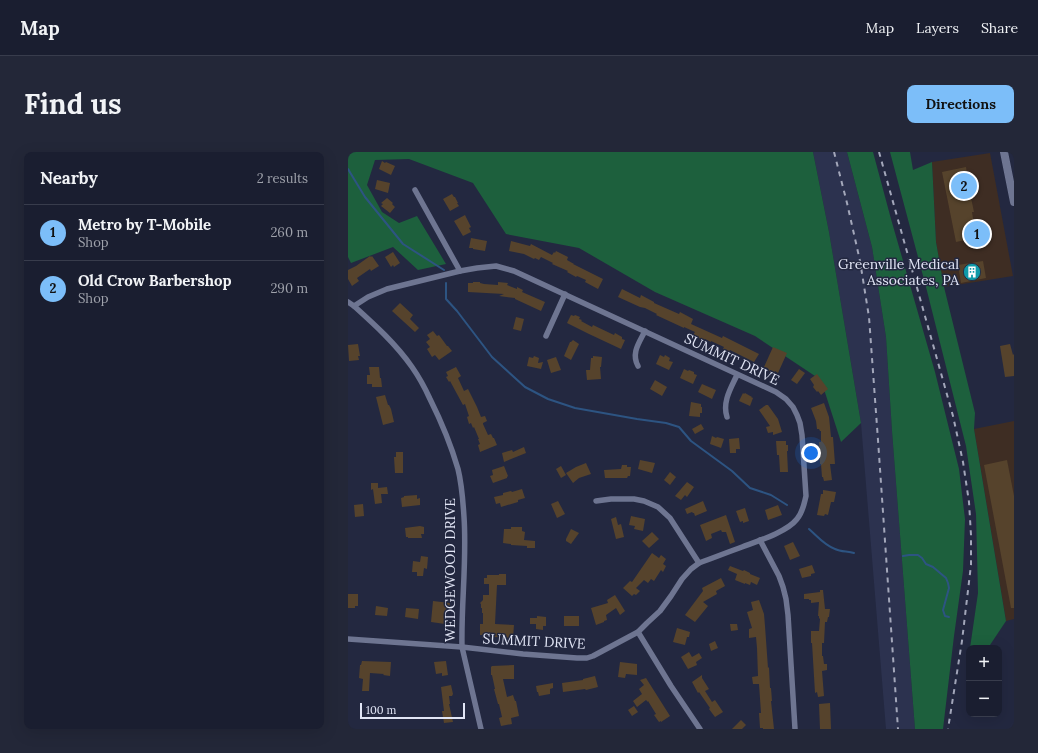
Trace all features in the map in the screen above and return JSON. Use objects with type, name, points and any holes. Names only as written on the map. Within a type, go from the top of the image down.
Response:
[{"type":"main road","points":[[1004,152],[1014,202]]},
{"type":"street","points":[[415,190],[460,271]]},
{"type":"street","name":"SUMMIT DRIVE","points":[[348,639],[462,647],[577,658],[594,656],[638,632],[660,610],[682,578],[690,569],[699,563],[788,528],[797,520],[804,505],[806,496],[800,423],[797,415],[786,399],[776,392],[514,270],[496,266],[460,271],[387,289],[368,297],[354,306]]},
{"type":"street","points":[[546,336],[565,294]]},
{"type":"street","name":"WEDGEWOOD DRIVE","points":[[348,302],[390,340],[413,369],[435,408],[452,449],[462,490],[464,517],[462,647],[482,729]]},
{"type":"street","points":[[638,366],[635,351],[645,331]]},
{"type":"street","points":[[727,417],[725,407],[726,400],[737,375]]},
{"type":"street","points":[[596,501],[634,499],[644,501],[658,507],[670,518],[699,563]]},
{"type":"street","points":[[760,540],[779,576],[786,599],[795,729]]},
{"type":"street","points":[[638,632],[671,686],[700,729]]},
{"type":"shaded area","points":[[813,152],[847,152],[872,247],[886,337],[915,729],[886,729],[861,423],[829,232]]},
{"type":"shaded area","points":[[990,153],[1013,276],[944,287],[936,242],[932,162]]},
{"type":"shaded area","points":[[1014,421],[1014,619],[1006,621],[974,429]]},
{"type":"green space","points":[[348,152],[813,152],[829,232],[861,423],[841,442],[821,380],[755,336],[655,292],[579,248],[506,234],[473,183],[409,159],[375,160],[367,185],[382,212],[399,223],[417,216],[446,264],[418,270],[393,247],[351,263],[348,257]]},
{"type":"green space","points":[[847,152],[873,152],[935,372],[959,469],[965,519],[963,571],[943,729],[915,729],[886,337],[872,247]]},
{"type":"green space","points":[[890,152],[910,152],[913,170],[932,162],[936,242],[944,287],[975,413],[974,429],[1006,621],[990,645],[970,645],[978,593],[976,514],[966,446]]},
{"type":"building","points":[[382,161],[395,166],[391,175],[379,169]]},
{"type":"building","points":[[966,167],[968,193],[970,193],[974,212],[972,212],[974,225],[977,224],[979,237],[956,242],[942,172]]},
{"type":"building","points":[[377,180],[390,183],[388,193],[375,189]]},
{"type":"building","points":[[452,194],[459,206],[450,211],[443,199]]},
{"type":"building","points":[[387,198],[395,207],[390,213],[381,206],[383,204],[381,203]]},
{"type":"building","points":[[465,215],[471,227],[469,228],[471,232],[463,236],[454,221]]},
{"type":"building","points":[[471,238],[487,241],[485,251],[469,248]]},
{"type":"building","points":[[511,241],[530,246],[531,244],[552,255],[556,251],[568,257],[567,260],[573,264],[603,279],[598,289],[585,282],[586,280],[577,276],[576,277],[567,272],[568,271],[541,257],[539,260],[524,254],[509,251]]},
{"type":"building","points":[[393,252],[400,263],[394,267],[393,265],[391,267],[385,257]]},
{"type":"building","points":[[372,256],[379,266],[371,271],[370,269],[357,278],[359,281],[352,286],[348,279],[348,270]]},
{"type":"building","name":"Greenville Medical Associates, PA","points":[[983,261],[986,278],[961,283],[958,265]]},
{"type":"building","points":[[473,282],[498,285],[498,282],[508,283],[507,285],[517,289],[517,287],[523,290],[522,292],[545,302],[541,311],[515,298],[499,296],[504,294],[468,292],[468,283]]},
{"type":"building","points":[[622,289],[640,298],[641,295],[654,303],[679,314],[680,312],[693,319],[691,324],[722,338],[723,336],[759,354],[754,362],[730,350],[729,352],[723,349],[724,347],[711,341],[705,339],[705,341],[693,335],[695,332],[618,297]]},
{"type":"building","points":[[400,303],[413,315],[410,319],[419,328],[415,332],[392,311]]},
{"type":"building","points":[[571,315],[580,317],[579,319],[582,320],[581,321],[592,327],[593,325],[614,335],[615,333],[622,337],[622,339],[625,340],[621,349],[567,323]]},
{"type":"building","points":[[516,317],[524,319],[521,331],[513,329]]},
{"type":"building","points":[[433,331],[437,336],[439,335],[452,351],[439,360],[435,355],[432,357],[427,349],[430,347],[426,342],[430,339],[427,335]]},
{"type":"building","points":[[573,340],[579,344],[571,360],[564,356],[570,342]]},
{"type":"building","points":[[358,344],[360,356],[358,356],[359,360],[349,361],[348,345]]},
{"type":"building","points":[[1010,344],[1013,355],[1014,354],[1014,376],[1005,377],[1000,346]]},
{"type":"building","points":[[773,347],[787,353],[778,373],[767,370],[768,368],[764,367]]},
{"type":"building","points":[[660,355],[664,357],[665,355],[670,358],[669,361],[673,362],[669,370],[656,364]]},
{"type":"building","points":[[534,356],[539,358],[538,363],[543,362],[541,369],[527,366],[529,357],[533,358]]},
{"type":"building","points":[[593,356],[602,357],[600,367],[601,379],[587,380],[586,370],[590,370],[591,358],[593,358]]},
{"type":"building","points":[[556,357],[561,370],[551,373],[547,360]]},
{"type":"building","points":[[369,367],[379,367],[382,387],[372,387],[372,384],[367,384],[367,375],[370,375]]},
{"type":"building","points":[[456,367],[461,376],[458,378],[464,391],[468,389],[481,417],[485,416],[487,421],[483,424],[488,435],[491,434],[497,445],[480,452],[478,445],[480,444],[479,439],[474,427],[473,428],[471,423],[469,424],[467,417],[469,416],[465,404],[463,405],[450,381],[449,382],[446,377],[448,376],[446,372]]},
{"type":"building","points":[[684,369],[694,372],[694,374],[697,375],[693,384],[680,378]]},
{"type":"building","points":[[799,369],[805,373],[797,384],[791,380]]},
{"type":"building","points":[[817,374],[828,389],[821,395],[813,387],[814,385],[810,379]]},
{"type":"building","points":[[655,380],[667,387],[662,396],[650,389]]},
{"type":"building","points":[[702,384],[716,390],[712,399],[698,392]]},
{"type":"building","points":[[743,393],[753,398],[750,406],[739,401]]},
{"type":"building","points":[[385,395],[391,409],[394,422],[383,425],[376,397]]},
{"type":"building","points":[[691,402],[701,404],[702,413],[700,413],[700,417],[689,416]]},
{"type":"building","points":[[824,403],[829,417],[831,437],[833,437],[835,464],[830,464],[832,480],[824,481],[820,464],[819,442],[821,442],[821,431],[817,429],[816,421],[811,408]]},
{"type":"building","points":[[768,405],[778,419],[782,432],[773,435],[773,432],[768,433],[766,427],[770,426],[759,410]]},
{"type":"building","points":[[701,424],[704,429],[695,434],[692,429]]},
{"type":"building","points":[[712,436],[724,439],[721,448],[710,444]]},
{"type":"building","points":[[739,438],[740,449],[736,449],[736,453],[730,453],[729,439]]},
{"type":"building","points":[[776,441],[786,441],[786,445],[788,445],[788,472],[780,472]]},
{"type":"building","points":[[524,447],[526,453],[504,462],[502,453],[512,450],[513,452]]},
{"type":"building","points":[[396,452],[403,452],[403,473],[395,473],[394,457],[396,457]]},
{"type":"building","points":[[640,460],[655,463],[652,473],[638,469]]},
{"type":"building","points":[[1007,460],[1014,496],[1014,608],[1011,608],[984,465]]},
{"type":"building","points":[[586,463],[591,474],[579,478],[573,483],[566,473]]},
{"type":"building","points":[[622,465],[631,467],[630,476],[627,478],[605,478],[604,470],[621,469]]},
{"type":"building","points":[[504,466],[508,476],[507,478],[493,483],[490,476],[493,475],[492,470]]},
{"type":"building","points":[[561,466],[566,475],[561,478],[556,469]]},
{"type":"building","points":[[670,472],[676,477],[670,485],[664,480]]},
{"type":"building","points":[[687,482],[694,487],[687,497],[685,495],[681,500],[675,496]]},
{"type":"building","points":[[371,483],[378,483],[378,488],[387,487],[388,494],[381,494],[382,503],[375,504],[373,489],[371,490]]},
{"type":"building","points":[[522,489],[525,498],[518,500],[518,502],[501,507],[500,503],[496,504],[494,497],[503,495],[503,493]]},
{"type":"building","points":[[823,490],[836,492],[834,502],[831,502],[828,515],[825,514],[824,516],[817,515]]},
{"type":"building","points":[[417,495],[417,499],[420,498],[420,505],[402,507],[401,498],[404,496]]},
{"type":"building","points":[[558,501],[565,514],[557,518],[551,504]]},
{"type":"building","points":[[703,501],[707,511],[695,516],[692,512],[687,514],[685,509]]},
{"type":"building","points":[[363,504],[364,516],[355,517],[354,505]]},
{"type":"building","points":[[778,505],[782,515],[768,520],[765,510]]},
{"type":"building","points":[[745,508],[749,521],[743,523],[743,521],[740,522],[736,511]]},
{"type":"building","points":[[726,515],[735,542],[730,544],[726,532],[722,532],[721,530],[711,534],[712,538],[706,541],[700,525]]},
{"type":"building","points":[[631,516],[645,519],[643,531],[634,529],[635,526],[629,525]]},
{"type":"building","points":[[616,517],[618,525],[621,524],[624,537],[616,539],[611,519]]},
{"type":"building","points":[[420,526],[424,527],[424,534],[421,534],[422,538],[406,537],[405,528]]},
{"type":"building","points":[[511,527],[522,527],[522,531],[525,532],[524,540],[535,541],[535,548],[527,548],[527,546],[503,543],[504,529],[511,529]]},
{"type":"building","points":[[571,529],[579,533],[571,544],[566,541],[566,539]]},
{"type":"building","points":[[652,532],[659,539],[649,548],[642,541]]},
{"type":"building","points":[[793,542],[800,556],[790,560],[784,546]]},
{"type":"building","points":[[652,553],[659,558],[661,555],[666,559],[663,564],[666,566],[663,572],[661,570],[654,581],[651,579],[648,583],[644,580],[636,588],[640,591],[636,595],[634,594],[632,596],[623,588],[630,581],[632,582]]},
{"type":"building","points":[[421,556],[428,557],[427,569],[424,568],[423,576],[417,576],[417,572],[412,572],[413,561],[420,562]]},
{"type":"building","points":[[812,565],[815,573],[811,574],[811,576],[802,578],[799,569]]},
{"type":"building","points":[[730,566],[743,571],[744,570],[760,578],[757,585],[751,582],[750,585],[745,584],[735,580],[737,574],[728,570]]},
{"type":"building","points":[[506,574],[506,585],[497,585],[495,624],[514,625],[513,638],[482,638],[482,635],[480,635],[480,624],[483,624],[483,613],[480,603],[483,600],[483,595],[489,595],[489,584],[484,584],[484,578],[487,578],[487,575]]},
{"type":"building","points":[[721,578],[725,586],[716,591],[717,594],[703,602],[708,606],[695,622],[685,615],[703,591],[702,588]]},
{"type":"building","points":[[820,590],[823,590],[825,609],[830,609],[829,617],[827,622],[825,622],[824,643],[822,643],[822,656],[824,664],[827,664],[827,670],[822,671],[824,696],[818,697],[817,692],[815,693],[811,631],[819,631],[819,602],[811,603],[811,600],[804,599],[804,594],[820,592]]},
{"type":"building","points":[[348,594],[358,594],[358,606],[355,606],[355,608],[348,608]]},
{"type":"building","points":[[615,595],[625,611],[620,615],[616,608],[606,615],[607,620],[596,625],[591,608],[608,603],[607,600]]},
{"type":"building","points":[[759,600],[764,614],[774,729],[760,728],[759,713],[761,713],[759,684],[753,684],[752,677],[758,676],[757,648],[756,637],[749,638],[749,629],[752,628],[747,612],[753,610],[751,602]]},
{"type":"building","points":[[433,601],[450,603],[445,624],[431,622]]},
{"type":"building","points":[[376,606],[388,608],[387,616],[375,615]]},
{"type":"building","points":[[406,608],[419,609],[418,619],[405,617]]},
{"type":"building","points":[[537,616],[546,617],[546,626],[543,626],[543,630],[536,629],[536,624],[530,624],[530,618],[537,618]]},
{"type":"building","points":[[564,616],[579,616],[579,626],[564,626]]},
{"type":"building","points":[[730,624],[737,624],[738,630],[731,631]]},
{"type":"building","points":[[677,628],[690,632],[685,645],[673,642]]},
{"type":"building","points":[[715,641],[718,648],[711,651],[709,644]]},
{"type":"building","points":[[689,652],[692,657],[699,653],[702,658],[696,662],[697,665],[688,669],[681,657]]},
{"type":"building","points":[[362,661],[391,662],[390,676],[370,673],[369,691],[362,691],[363,679],[359,678],[360,665]]},
{"type":"building","points":[[446,661],[448,675],[442,676],[442,673],[436,674],[434,662]]},
{"type":"building","points":[[620,662],[637,664],[637,675],[626,674],[625,678],[618,677]]},
{"type":"building","points":[[514,665],[514,679],[503,679],[507,697],[513,695],[516,701],[519,716],[511,718],[512,724],[501,726],[499,718],[502,717],[494,689],[491,667]]},
{"type":"building","points":[[702,675],[702,678],[709,689],[705,691],[712,702],[715,700],[723,712],[715,717],[692,682]]},
{"type":"building","points":[[595,676],[598,687],[586,690],[563,692],[562,683],[583,680]]},
{"type":"building","points":[[646,678],[670,716],[661,722],[659,722],[654,715],[656,714],[648,701],[646,700],[637,707],[633,701],[642,694],[639,689],[644,685],[640,680]]},
{"type":"building","points":[[553,683],[553,688],[550,689],[550,694],[539,696],[536,686]]},
{"type":"building","points":[[451,685],[453,694],[452,696],[449,696],[449,704],[453,722],[444,723],[441,687]]},
{"type":"building","points":[[830,703],[831,729],[820,729],[819,704]]},
{"type":"building","points":[[634,706],[638,712],[632,716],[628,710]]},
{"type":"building","points":[[741,720],[746,725],[742,729],[732,729]]},
{"type":"waterway","points":[[348,169],[365,197],[403,244],[444,270]]},
{"type":"waterway","points":[[446,283],[446,299],[492,357],[525,387],[548,399],[575,408],[666,423],[679,427],[691,441],[732,471],[750,488],[771,495],[787,505]]},
{"type":"waterway","points":[[809,529],[824,543],[831,547],[840,551],[854,553]]},
{"type":"waterway","points":[[903,556],[918,555],[926,564],[933,567],[946,578],[949,588],[943,610],[945,616],[949,617]]},
{"type":"railway","points":[[834,152],[860,261],[869,317],[898,729]]},
{"type":"railway","points":[[879,152],[953,416],[963,462],[969,502],[971,565],[962,641],[948,729]]},
{"type":"place","name":"Old Crow Barbershop","points":[[964,186]]},
{"type":"place","name":"Metro by T-Mobile","points":[[977,234]]},
{"type":"place","name":"Greenville Medical Associates, PA","points":[[972,272]]}]
